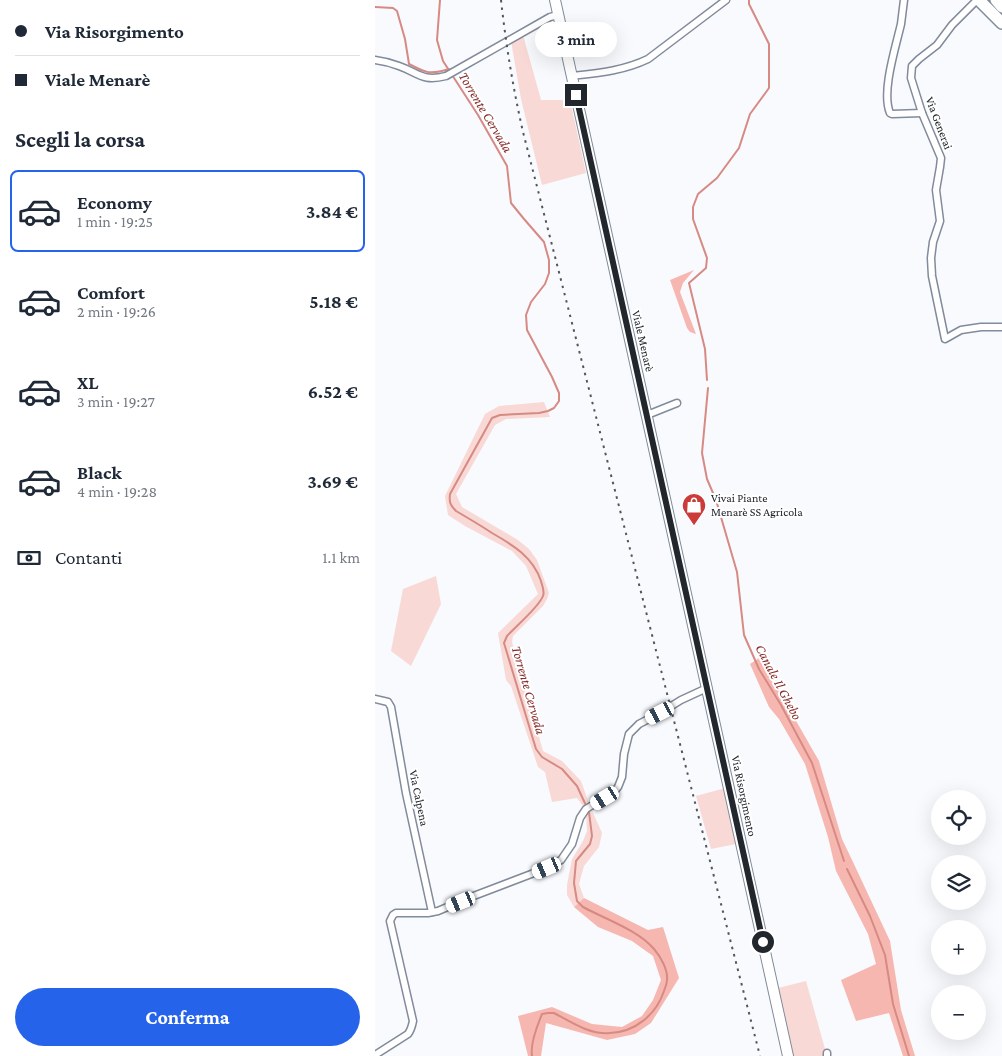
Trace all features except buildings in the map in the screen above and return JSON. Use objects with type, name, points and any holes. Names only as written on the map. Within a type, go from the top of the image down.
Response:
[{"type":"highway","points":[[978,0],[1002,24]]},
{"type":"highway","points":[[996,0],[1002,7]]},
{"type":"main road","name":"Viale Menarè","points":[[555,0],[707,688]]},
{"type":"main road","name":"Via Risorgimento","points":[[707,688],[789,1056]]},
{"type":"street","points":[[571,76],[614,71],[648,59],[726,0]]},
{"type":"street","points":[[904,0],[888,87],[888,108],[890,114],[922,113]]},
{"type":"street","name":"Via Generai","points":[[978,0],[951,25],[937,44],[919,59],[913,66],[911,78],[922,113],[941,158],[936,190],[939,221],[931,258],[932,276],[945,339],[961,330],[981,327],[1002,327]]},
{"type":"street","points":[[375,60],[401,66],[427,78],[439,78],[550,17],[558,15]]},
{"type":"street","points":[[647,415],[677,403]]},
{"type":"street","points":[[375,1055],[407,1034],[410,1031],[413,1020],[390,921],[393,915],[397,913],[439,911],[547,868],[561,860],[572,844],[580,818],[588,808],[614,792],[618,787],[622,778],[624,754],[629,734],[639,724],[681,700],[707,688]]},
{"type":"street","name":"Via Calpena","points":[[375,699],[388,702],[391,706],[406,793],[432,912]]},
{"type":"shaded area","points":[[523,35],[541,100],[570,100],[586,173],[542,185],[521,99],[511,41]]},
{"type":"shaded area","points":[[694,270],[683,283],[680,292],[696,334],[690,332],[687,328],[670,280]]},
{"type":"shaded area","points":[[544,402],[550,417],[506,419],[495,425],[456,494],[462,507],[518,540],[529,549],[537,560],[549,593],[543,606],[513,636],[512,642],[543,751],[562,761],[581,781],[602,833],[599,847],[584,866],[579,884],[584,898],[574,907],[567,895],[567,885],[572,859],[587,831],[586,810],[577,798],[552,802],[545,772],[538,767],[511,686],[506,680],[498,633],[538,594],[526,566],[512,551],[448,515],[445,496],[485,414],[499,406]]},
{"type":"shaded area","points":[[436,576],[441,604],[411,666],[391,651],[403,589]]},
{"type":"shaded area","points":[[759,658],[819,761],[842,839],[890,941],[901,1010],[915,1056],[903,1056],[889,1013],[856,1021],[841,980],[876,964],[868,934],[836,871],[828,837],[805,764],[779,719],[769,707],[750,664]]},
{"type":"shaded area","points":[[729,787],[741,843],[711,849],[696,796]]},
{"type":"shaded area","points":[[584,898],[648,930],[663,927],[679,978],[651,1023],[635,1034],[607,1040],[546,1023],[541,1056],[528,1056],[518,1016],[552,1007],[592,1024],[622,1027],[642,1016],[653,1000],[661,980],[653,956],[632,941],[598,927],[574,907]]},
{"type":"shaded area","points":[[806,981],[827,1056],[788,1056],[774,989]]},
{"type":"waterway","name":"Torrente Cervada","points":[[440,0],[437,40],[443,61],[478,115],[507,166],[511,203],[544,242],[549,260],[549,273],[545,284],[531,302],[526,315],[527,330],[559,393],[559,401],[554,408],[548,411],[500,415],[492,418],[450,494],[450,501],[456,511],[507,542],[528,558],[541,581],[544,592],[541,601],[507,636],[504,643],[536,749],[542,757],[562,769],[577,786],[589,812],[592,836],[590,844],[576,861],[574,883],[577,901],[583,907],[647,942],[661,960],[667,976],[665,987],[656,1008],[636,1026],[619,1032],[595,1032],[554,1013],[542,1014],[533,1041],[532,1056]]},
{"type":"waterway","name":"Canale Il Ghebo","points":[[707,380],[705,349],[689,283],[706,268],[707,258],[693,219],[693,207],[698,194],[717,178],[739,148],[750,114],[769,88],[769,44],[749,4],[749,0]]},
{"type":"waterway","points":[[375,7],[393,8],[397,11],[405,39],[409,64],[428,72],[449,69]]},
{"type":"waterway","name":"Canale Il Ghebo","points":[[708,388],[702,453],[707,479],[716,500],[737,572],[744,635],[759,669],[812,763],[844,861]]},
{"type":"waterway","name":"Canale Il Ghebo","points":[[847,869],[870,916],[885,955],[893,1004],[909,1056]]},
{"type":"railway","points":[[501,0],[510,66],[523,132],[760,1056]]},
{"type":"place","name":"Vivai Piante Menarè SS Agricola","points":[[694,526]]},
{"type":"route","points":[[576,95],[763,942]]}]
